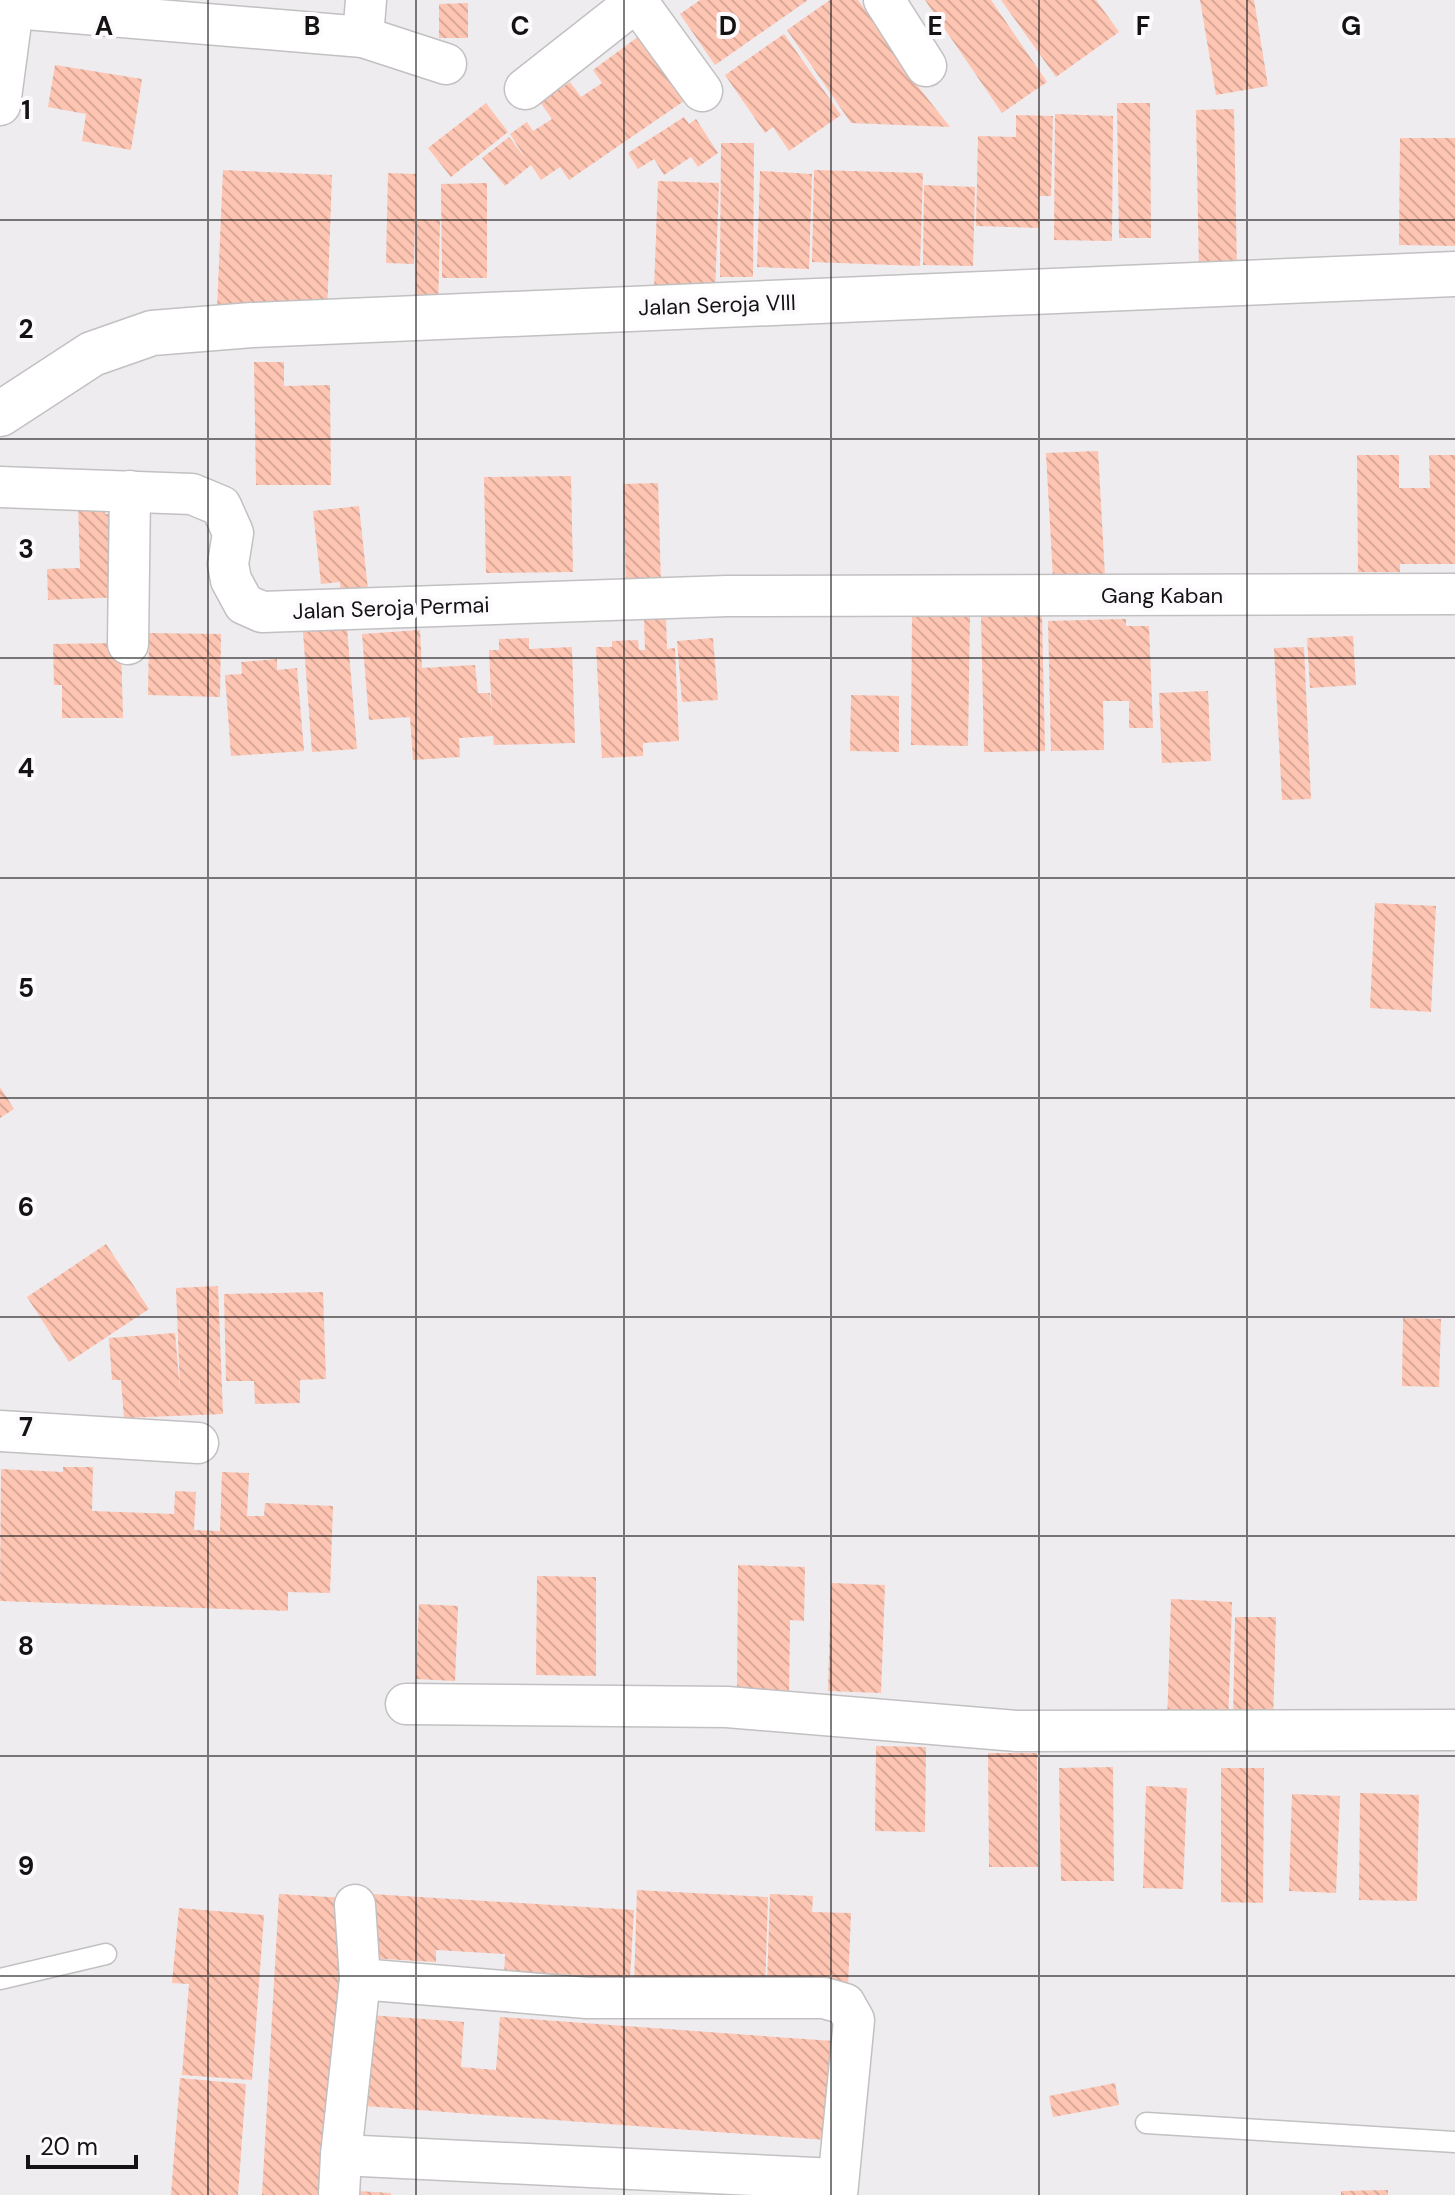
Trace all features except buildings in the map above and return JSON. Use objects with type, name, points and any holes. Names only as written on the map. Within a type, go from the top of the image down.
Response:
[{"type":"street","points":[[525,89],[637,0],[702,91]]},
{"type":"street","points":[[884,0],[926,66]]},
{"type":"street","points":[[0,105],[14,4],[365,19],[446,64]]},
{"type":"street","name":"Jalan Seroja VIII","points":[[2,409],[92,354],[152,333],[268,324],[1455,274]]},
{"type":"street","name":"Jalan Seroja Permai","points":[[0,487],[192,494],[221,506],[233,533],[228,564],[231,580],[244,604],[262,612],[727,596],[869,596]]},
{"type":"street","points":[[128,644],[130,491]]},
{"type":"street","name":"Gang Kaban","points":[[869,596],[1455,594]]},
{"type":"street","points":[[4,1425],[198,1443]]},
{"type":"street","points":[[406,1704],[727,1707],[1017,1731],[1455,1730]]},
{"type":"street","points":[[339,2195],[360,1979],[355,1905]]},
{"type":"street","points":[[341,2155],[836,2187],[854,2020],[845,2004],[824,1998],[587,1998],[360,1979]]},
{"type":"lane","points":[[0,1979],[106,1954]]},
{"type":"lane","points":[[1146,2123],[1455,2142]]}]
